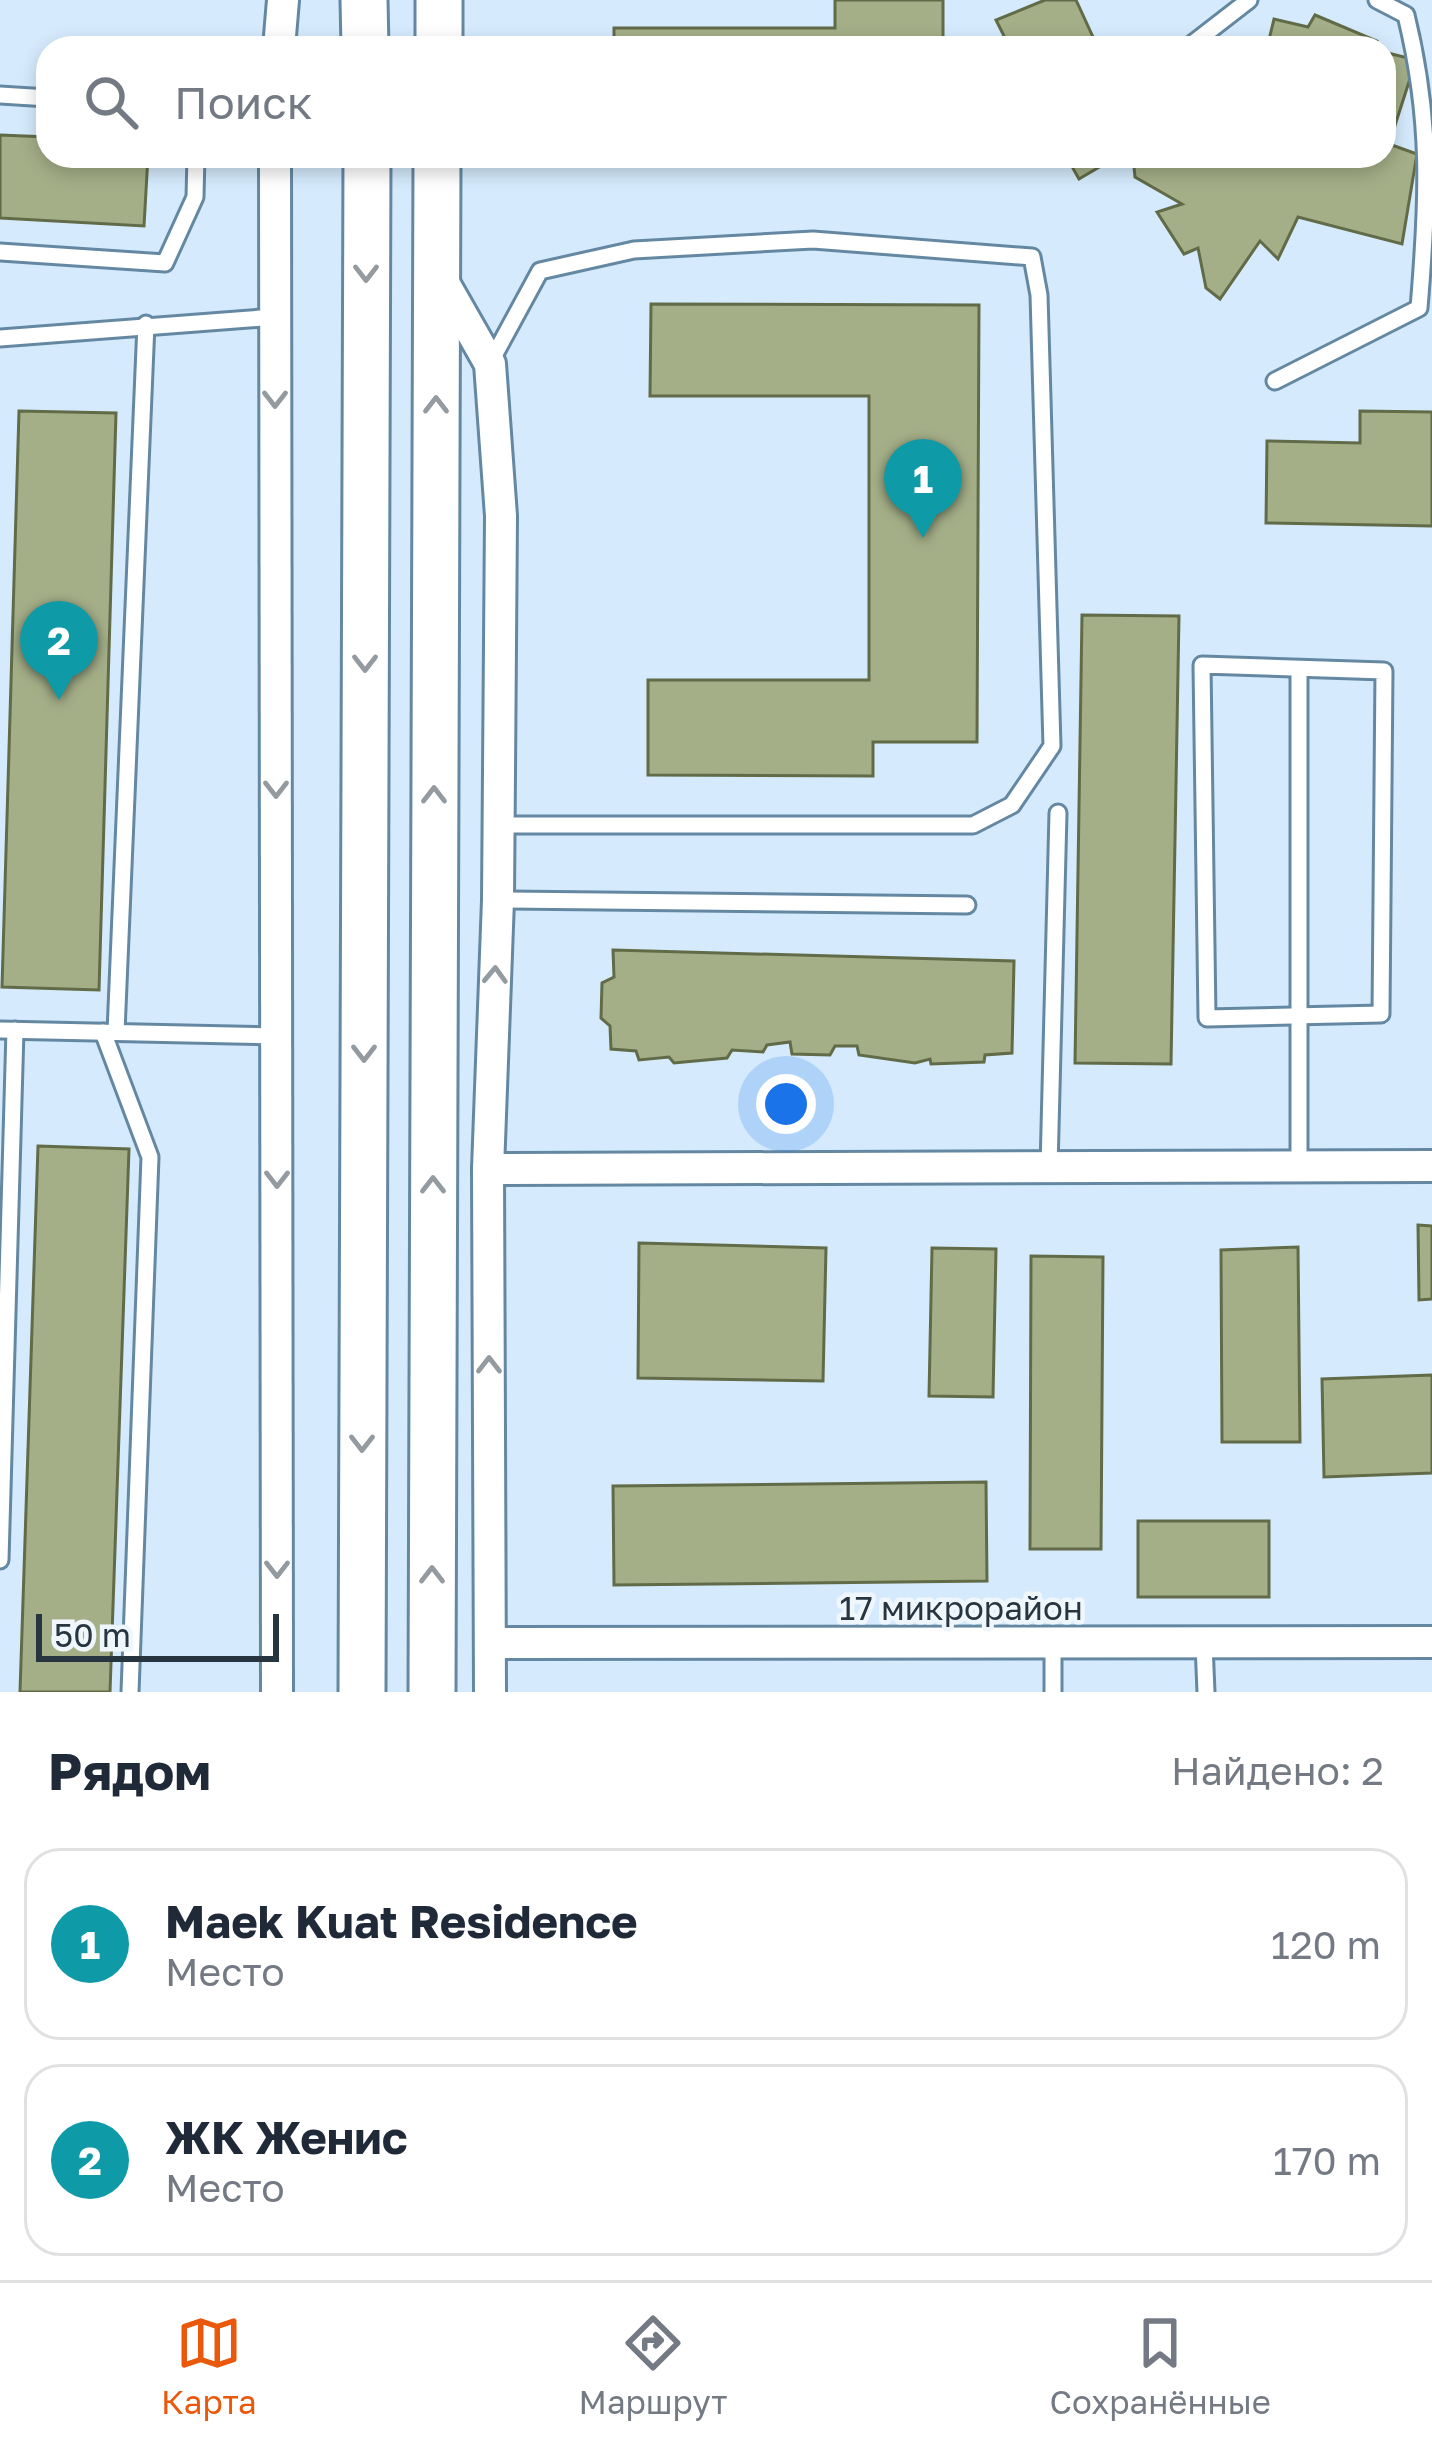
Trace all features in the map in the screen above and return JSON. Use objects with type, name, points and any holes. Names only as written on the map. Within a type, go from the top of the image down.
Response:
[{"type":"main road","points":[[364,0],[365,36]]},
{"type":"main road","points":[[439,0],[439,36]]},
{"type":"main road","points":[[362,1692],[367,168]]},
{"type":"main road","points":[[432,1692],[437,168]]},
{"type":"street","points":[[280,36],[283,0]]},
{"type":"street","points":[[275,168],[277,1692]]},
{"type":"street","points":[[436,269],[490,364],[501,516],[498,900],[488,1169],[490,1692]]},
{"type":"street","points":[[488,1169],[1432,1166]]},
{"type":"street","name":"17 микрорайон","points":[[490,1643],[1432,1642]]},
{"type":"lane","points":[[1202,36],[1249,0]]},
{"type":"lane","points":[[1275,381],[1419,308],[1431,157],[1425,76],[1406,15],[1378,0]]},
{"type":"lane","points":[[0,95],[36,97]]},
{"type":"lane","points":[[0,252],[165,263],[195,197],[196,168]]},
{"type":"lane","points":[[490,364],[541,271],[634,250],[813,240],[1032,257],[1039,295],[1052,746],[1012,805],[973,825],[495,825]]},
{"type":"lane","points":[[0,338],[275,317]]},
{"type":"lane","points":[[130,1692],[150,1157],[109,1032],[146,324]]},
{"type":"lane","points":[[1202,665],[1299,669],[1384,671],[1381,1014],[1207,1018],[1202,665]]},
{"type":"lane","points":[[1299,669],[1299,1167]]},
{"type":"lane","points":[[1049,1168],[1058,813]]},
{"type":"lane","points":[[498,900],[967,905]]},
{"type":"lane","points":[[0,1560],[8,1030],[277,1036]]},
{"type":"lane","points":[[1053,1644],[1053,1692]]},
{"type":"lane","points":[[1204,1644],[1206,1692]]},
{"type":"building","points":[[835,0],[943,0],[943,36],[614,36],[614,28],[835,28]]},
{"type":"building","points":[[1045,0],[1076,0],[1092,36],[1004,36],[996,20]]},
{"type":"building","points":[[1315,15],[1365,36],[1270,36],[1274,19],[1308,27]]},
{"type":"building","points":[[1396,55],[1416,60],[1396,122]]},
{"type":"building","points":[[0,135],[36,136],[36,168],[147,168],[144,226],[0,218]]},
{"type":"building","points":[[1396,146],[1417,154],[1402,244],[1298,217],[1278,259],[1260,241],[1220,299],[1206,288],[1198,248],[1184,254],[1157,212],[1182,204],[1135,177],[1134,168],[1396,168]]},
{"type":"building","points":[[1073,168],[1098,168],[1079,179]]},
{"type":"building","points":[[651,304],[979,305],[977,742],[873,742],[873,776],[648,775],[648,680],[869,680],[869,396],[650,396]]},
{"type":"building","points":[[19,411],[116,413],[99,990],[2,987]]},
{"type":"building","points":[[1360,411],[1432,412],[1432,526],[1266,523],[1267,441],[1360,443]]},
{"type":"building","points":[[1082,615],[1179,616],[1171,1064],[1075,1063]]},
{"type":"building","points":[[613,950],[1014,961],[1012,1053],[985,1055],[984,1062],[931,1064],[930,1059],[915,1063],[859,1055],[857,1046],[835,1046],[830,1055],[792,1054],[790,1042],[767,1045],[763,1052],[732,1050],[727,1058],[674,1063],[669,1057],[639,1060],[636,1051],[611,1049],[610,1026],[601,1018],[602,983],[614,977]]},
{"type":"building","points":[[38,1146],[129,1149],[110,1692],[20,1692]]},
{"type":"building","points":[[1418,1225],[1432,1226],[1432,1299],[1419,1300]]},
{"type":"building","points":[[639,1243],[826,1248],[823,1381],[638,1378]]},
{"type":"building","points":[[1298,1247],[1300,1442],[1222,1442],[1221,1250]]},
{"type":"building","points":[[932,1248],[996,1249],[993,1397],[929,1396]]},
{"type":"building","points":[[1031,1256],[1103,1257],[1101,1549],[1030,1549]]},
{"type":"building","points":[[1432,1375],[1432,1473],[1324,1477],[1322,1379]]},
{"type":"building","points":[[986,1482],[987,1581],[614,1585],[613,1486]]},
{"type":"building","points":[[1138,1521],[1269,1521],[1269,1597],[1138,1597]]},
{"type":"place","name":"Maek Kuat Residence","points":[[923,538]]},
{"type":"place","name":"ЖК Женис","points":[[59,700]]}]
